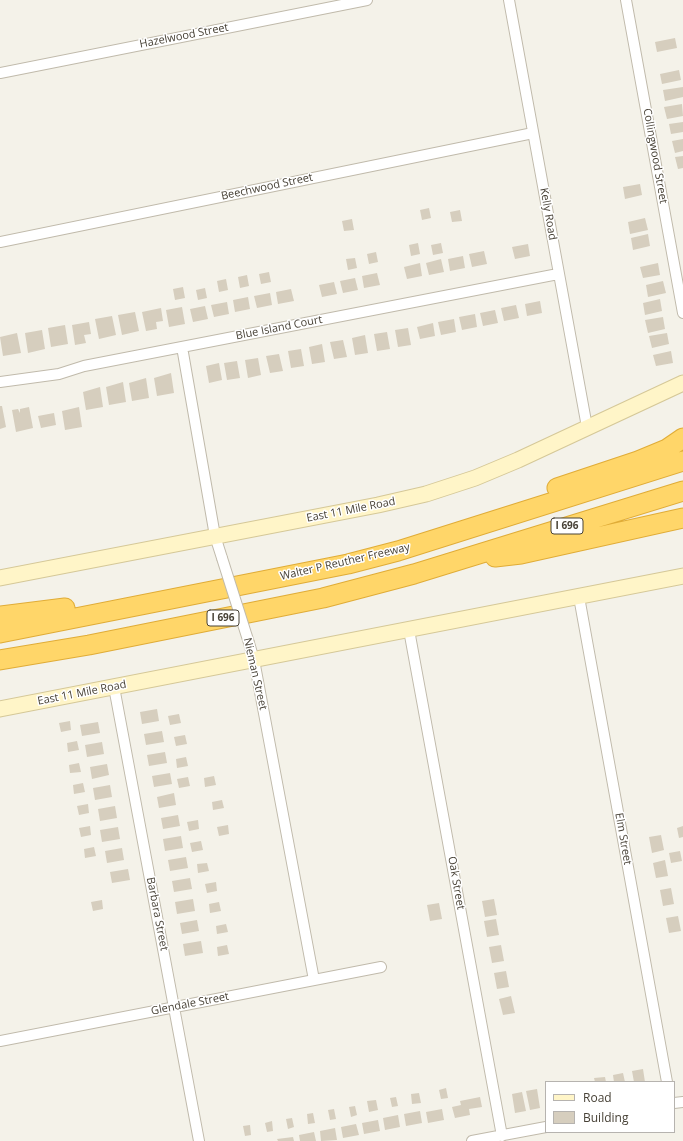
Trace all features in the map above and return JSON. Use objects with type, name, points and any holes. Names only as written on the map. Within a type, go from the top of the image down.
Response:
[{"type":"highway","points":[[454,533],[530,497],[638,461],[667,449],[683,438]]},
{"type":"highway","name":"Walter P Reuther Freeway","points":[[0,633],[284,578],[391,553],[683,462]]},
{"type":"highway","name":"I 696","points":[[0,660],[46,653],[316,600],[452,562],[683,491]]},
{"type":"highway","points":[[452,562],[521,554],[683,518]]},
{"type":"highway","points":[[0,616],[101,603],[207,583],[284,578]]},
{"type":"highway","points":[[0,669],[46,653]]},
{"type":"main road","name":"East 11 Mile Road","points":[[0,578],[378,505],[426,494],[475,478],[511,463],[683,383]]},
{"type":"main road","name":"East 11 Mile Road","points":[[0,709],[683,576]]},
{"type":"street","name":"Hazelwood Street","points":[[0,73],[367,0]]},
{"type":"street","name":"Kelly Road","points":[[509,0],[587,428]]},
{"type":"street","name":"Collingwood Street","points":[[626,0],[683,312]]},
{"type":"street","name":"Beechwood Street","points":[[0,242],[533,133]]},
{"type":"street","name":"Blue Island Court","points":[[0,382],[59,374],[84,366],[558,274]]},
{"type":"street","name":"Nieman Street","points":[[182,347],[215,536],[254,660],[314,980]]},
{"type":"street","name":"Elm Street","points":[[579,596],[667,1081]]},
{"type":"street","name":"Oak Street","points":[[409,630],[502,1136]]},
{"type":"street","name":"Barbara Street","points":[[114,687],[199,1141]]},
{"type":"street","name":"Glendale Street","points":[[0,1041],[381,967]]},
{"type":"street","points":[[472,1141],[545,1127]]},
{"type":"building","points":[[675,38],[677,48],[657,52],[655,42]]},
{"type":"building","points":[[679,70],[681,80],[662,84],[660,74]]},
{"type":"building","points":[[683,87],[683,97],[665,101],[663,90]]},
{"type":"building","points":[[682,104],[683,116],[667,119],[664,107]]},
{"type":"building","points":[[683,122],[683,132],[671,134],[669,124]]},
{"type":"building","points":[[683,139],[683,151],[675,153],[672,141]]},
{"type":"building","points":[[683,156],[683,168],[678,169],[675,157]]},
{"type":"building","points":[[640,184],[642,195],[625,199],[623,187]]},
{"type":"building","points":[[429,208],[431,218],[422,220],[420,210]]},
{"type":"building","points":[[460,210],[462,221],[452,222],[450,212]]},
{"type":"building","points":[[645,218],[648,230],[630,234],[628,222]]},
{"type":"building","points":[[352,219],[354,230],[344,231],[342,221]]},
{"type":"building","points":[[648,234],[650,246],[633,250],[631,238]]},
{"type":"building","points":[[418,243],[420,254],[411,256],[409,245]]},
{"type":"building","points":[[441,243],[443,253],[433,255],[431,245]]},
{"type":"building","points":[[528,244],[530,256],[515,259],[512,247]]},
{"type":"building","points":[[484,251],[487,264],[472,267],[469,254]]},
{"type":"building","points":[[376,252],[378,262],[369,264],[367,254]]},
{"type":"building","points":[[463,256],[465,268],[450,271],[448,259]]},
{"type":"building","points":[[355,258],[357,268],[348,270],[346,259]]},
{"type":"building","points":[[441,259],[444,272],[429,275],[426,263]]},
{"type":"building","points":[[420,263],[422,276],[407,279],[404,267]]},
{"type":"building","points":[[658,263],[660,275],[643,278],[640,267]]},
{"type":"building","points":[[269,272],[271,282],[261,284],[259,274]]},
{"type":"building","points":[[377,273],[380,285],[364,288],[362,276]]},
{"type":"building","points":[[247,275],[249,286],[240,288],[238,277]]},
{"type":"building","points":[[355,278],[358,290],[343,293],[340,281]]},
{"type":"building","points":[[226,279],[228,290],[219,292],[217,281]]},
{"type":"building","points":[[663,281],[666,293],[648,297],[646,285]]},
{"type":"building","points":[[334,282],[337,294],[322,297],[319,285]]},
{"type":"building","points":[[183,287],[185,298],[175,300],[173,289]]},
{"type":"building","points":[[205,288],[207,298],[198,300],[196,290]]},
{"type":"building","points":[[291,289],[294,301],[278,304],[276,292]]},
{"type":"building","points":[[270,293],[272,305],[257,308],[254,296]]},
{"type":"building","points":[[248,297],[250,309],[235,312],[233,300]]},
{"type":"building","points":[[660,299],[662,311],[645,315],[643,303]]},
{"type":"building","points":[[540,301],[542,313],[527,316],[525,304]]},
{"type":"building","points":[[227,302],[229,314],[214,317],[211,305]]},
{"type":"building","points":[[516,305],[519,318],[504,321],[501,308]]},
{"type":"building","points":[[205,306],[208,319],[193,322],[190,309]]},
{"type":"building","points":[[182,307],[185,324],[169,327],[166,310]]},
{"type":"building","points":[[161,308],[163,321],[156,322],[157,329],[146,331],[142,312]]},
{"type":"building","points":[[495,310],[498,323],[483,326],[480,313]]},
{"type":"building","points":[[135,312],[139,331],[122,335],[118,315]]},
{"type":"building","points":[[475,314],[477,327],[462,330],[459,317]]},
{"type":"building","points":[[112,316],[116,335],[99,339],[95,319]]},
{"type":"building","points":[[663,317],[665,329],[648,333],[645,320]]},
{"type":"building","points":[[454,319],[456,332],[441,335],[438,322]]},
{"type":"building","points":[[89,322],[91,334],[84,335],[86,343],[75,345],[72,325]]},
{"type":"building","points":[[433,323],[435,336],[420,339],[417,327]]},
{"type":"building","points":[[65,325],[68,344],[51,347],[48,328]]},
{"type":"building","points":[[408,328],[411,345],[398,347],[395,330]]},
{"type":"building","points":[[42,330],[45,349],[28,353],[25,333]]},
{"type":"building","points":[[387,332],[390,349],[377,351],[374,334]]},
{"type":"building","points":[[17,333],[21,353],[3,356],[0,337]]},
{"type":"building","points":[[667,333],[669,344],[652,348],[649,336]]},
{"type":"building","points":[[365,335],[368,353],[355,355],[352,338]]},
{"type":"building","points":[[343,340],[347,357],[334,359],[330,342]]},
{"type":"building","points":[[322,344],[325,362],[312,364],[309,347]]},
{"type":"building","points":[[301,349],[304,366],[291,368],[288,351]]},
{"type":"building","points":[[671,351],[673,363],[656,366],[653,355]]},
{"type":"building","points":[[279,354],[283,371],[270,373],[266,356]]},
{"type":"building","points":[[258,358],[261,375],[248,378],[245,360]]},
{"type":"building","points":[[237,361],[240,378],[227,380],[224,363]]},
{"type":"building","points":[[219,363],[222,380],[209,383],[206,366]]},
{"type":"building","points":[[171,373],[174,393],[157,396],[154,378]]},
{"type":"building","points":[[146,378],[149,398],[132,401],[129,383]]},
{"type":"building","points":[[123,382],[126,402],[109,405],[106,387]]},
{"type":"building","points":[[100,387],[103,407],[86,410],[83,392]]},
{"type":"building","points":[[0,406],[2,406],[6,427],[0,429]]},
{"type":"building","points":[[29,407],[33,428],[16,432],[12,410],[18,409],[20,413],[20,409]]},
{"type":"building","points":[[79,407],[82,427],[65,430],[62,411]]},
{"type":"building","points":[[54,413],[56,425],[41,428],[38,416]]},
{"type":"building","points":[[157,709],[159,721],[142,724],[140,712]]},
{"type":"building","points":[[179,714],[181,723],[170,725],[168,716]]},
{"type":"building","points":[[70,721],[71,730],[61,732],[59,723]]},
{"type":"building","points":[[98,722],[100,733],[82,736],[80,725]]},
{"type":"building","points":[[162,731],[164,742],[146,745],[144,734]]},
{"type":"building","points":[[185,735],[187,744],[176,746],[174,737]]},
{"type":"building","points":[[77,741],[79,750],[68,752],[67,743]]},
{"type":"building","points":[[102,742],[104,754],[87,757],[85,745]]},
{"type":"building","points":[[165,752],[167,763],[149,766],[147,755]]},
{"type":"building","points":[[186,757],[188,766],[177,768],[176,759]]},
{"type":"building","points":[[79,763],[81,772],[70,773],[69,765]]},
{"type":"building","points":[[107,764],[109,775],[92,779],[90,767]]},
{"type":"building","points":[[170,773],[172,784],[154,787],[152,776]]},
{"type":"building","points":[[214,776],[216,785],[205,787],[204,778]]},
{"type":"building","points":[[188,777],[190,786],[179,788],[177,779]]},
{"type":"building","points":[[83,783],[85,792],[74,794],[73,785]]},
{"type":"building","points":[[110,785],[112,797],[95,800],[93,788]]},
{"type":"building","points":[[174,793],[176,805],[159,808],[157,797]]},
{"type":"building","points":[[222,800],[224,808],[213,810],[212,802]]},
{"type":"building","points":[[88,804],[89,813],[79,815],[77,806]]},
{"type":"building","points":[[115,806],[117,818],[100,821],[98,809]]},
{"type":"building","points":[[178,815],[180,826],[163,829],[161,818]]},
{"type":"building","points":[[198,820],[199,829],[189,831],[187,822]]},
{"type":"building","points":[[228,825],[229,834],[219,836],[217,827]]},
{"type":"building","points":[[90,826],[91,835],[81,837],[79,828]]},
{"type":"building","points":[[683,826],[683,837],[679,838],[677,828]]},
{"type":"building","points":[[118,827],[120,839],[102,842],[100,830]]},
{"type":"building","points":[[661,835],[664,850],[652,853],[649,837]]},
{"type":"building","points":[[181,836],[183,848],[165,851],[163,839]]},
{"type":"building","points":[[201,841],[203,850],[192,852],[190,843]]},
{"type":"building","points":[[94,847],[96,856],[85,858],[84,849]]},
{"type":"building","points":[[122,848],[124,860],[107,863],[105,851]]},
{"type":"building","points":[[680,851],[682,861],[671,863],[669,853]]},
{"type":"building","points":[[186,857],[188,868],[170,871],[168,860]]},
{"type":"building","points":[[665,860],[668,876],[656,878],[653,863]]},
{"type":"building","points":[[207,863],[209,871],[198,873],[197,864]]},
{"type":"building","points":[[128,869],[130,880],[112,883],[110,872]]},
{"type":"building","points":[[190,878],[192,889],[174,892],[172,881]]},
{"type":"building","points":[[216,882],[217,891],[207,893],[205,884]]},
{"type":"building","points":[[671,888],[674,904],[663,906],[660,890]]},
{"type":"building","points":[[193,899],[195,911],[177,914],[175,902]]},
{"type":"building","points":[[494,899],[497,915],[485,917],[482,901]]},
{"type":"building","points":[[102,900],[103,909],[93,911],[91,902]]},
{"type":"building","points":[[219,902],[221,911],[210,913],[209,904]]},
{"type":"building","points":[[439,903],[442,919],[430,921],[427,905]]},
{"type":"building","points":[[678,916],[681,931],[669,933],[666,918]]},
{"type":"building","points":[[496,919],[499,935],[487,937],[484,921]]},
{"type":"building","points":[[197,920],[199,931],[182,934],[180,923]]},
{"type":"building","points":[[226,924],[228,932],[217,934],[216,926]]},
{"type":"building","points":[[201,941],[203,953],[185,956],[183,944]]},
{"type":"building","points":[[227,945],[229,954],[218,956],[217,947]]},
{"type":"building","points":[[501,945],[504,961],[492,963],[489,947]]},
{"type":"building","points":[[506,971],[509,987],[497,989],[494,973]]},
{"type":"building","points":[[511,996],[515,1013],[503,1015],[499,999]]},
{"type":"building","points":[[643,1069],[645,1081],[634,1081],[632,1071]]},
{"type":"building","points":[[623,1073],[625,1081],[614,1081],[613,1075]]},
{"type":"building","points":[[605,1077],[606,1081],[595,1081],[594,1078]]},
{"type":"building","points":[[446,1088],[448,1098],[441,1099],[439,1090]]},
{"type":"building","points":[[537,1089],[540,1108],[530,1110],[526,1091]]},
{"type":"building","points":[[522,1092],[526,1111],[515,1113],[512,1094]]},
{"type":"building","points":[[419,1093],[421,1103],[412,1104],[411,1094]]},
{"type":"building","points":[[396,1097],[398,1106],[392,1107],[390,1098]]},
{"type":"building","points":[[480,1097],[482,1107],[469,1109],[470,1115],[455,1118],[452,1107],[461,1105],[460,1101]]},
{"type":"building","points":[[376,1100],[378,1110],[369,1112],[367,1101]]},
{"type":"building","points":[[355,1106],[357,1115],[351,1117],[349,1107]]},
{"type":"building","points":[[334,1109],[336,1119],[330,1120],[328,1110]]},
{"type":"building","points":[[442,1109],[444,1120],[428,1123],[426,1112]]},
{"type":"building","points":[[420,1111],[422,1123],[406,1126],[404,1114]]},
{"type":"building","points":[[313,1113],[315,1123],[308,1124],[307,1114]]},
{"type":"building","points":[[398,1115],[400,1127],[385,1130],[383,1118]]},
{"type":"building","points":[[292,1118],[294,1127],[288,1129],[286,1119]]},
{"type":"building","points":[[378,1120],[380,1131],[364,1134],[362,1123]]},
{"type":"building","points":[[272,1121],[273,1131],[267,1132],[265,1123]]},
{"type":"building","points":[[356,1124],[359,1135],[343,1138],[341,1127]]},
{"type":"building","points":[[250,1125],[251,1135],[245,1136],[243,1126]]},
{"type":"building","points":[[335,1128],[337,1140],[321,1141],[320,1131]]},
{"type":"building","points":[[314,1132],[316,1141],[300,1141],[299,1135]]},
{"type":"building","points":[[293,1137],[294,1141],[278,1141],[277,1139]]}]
